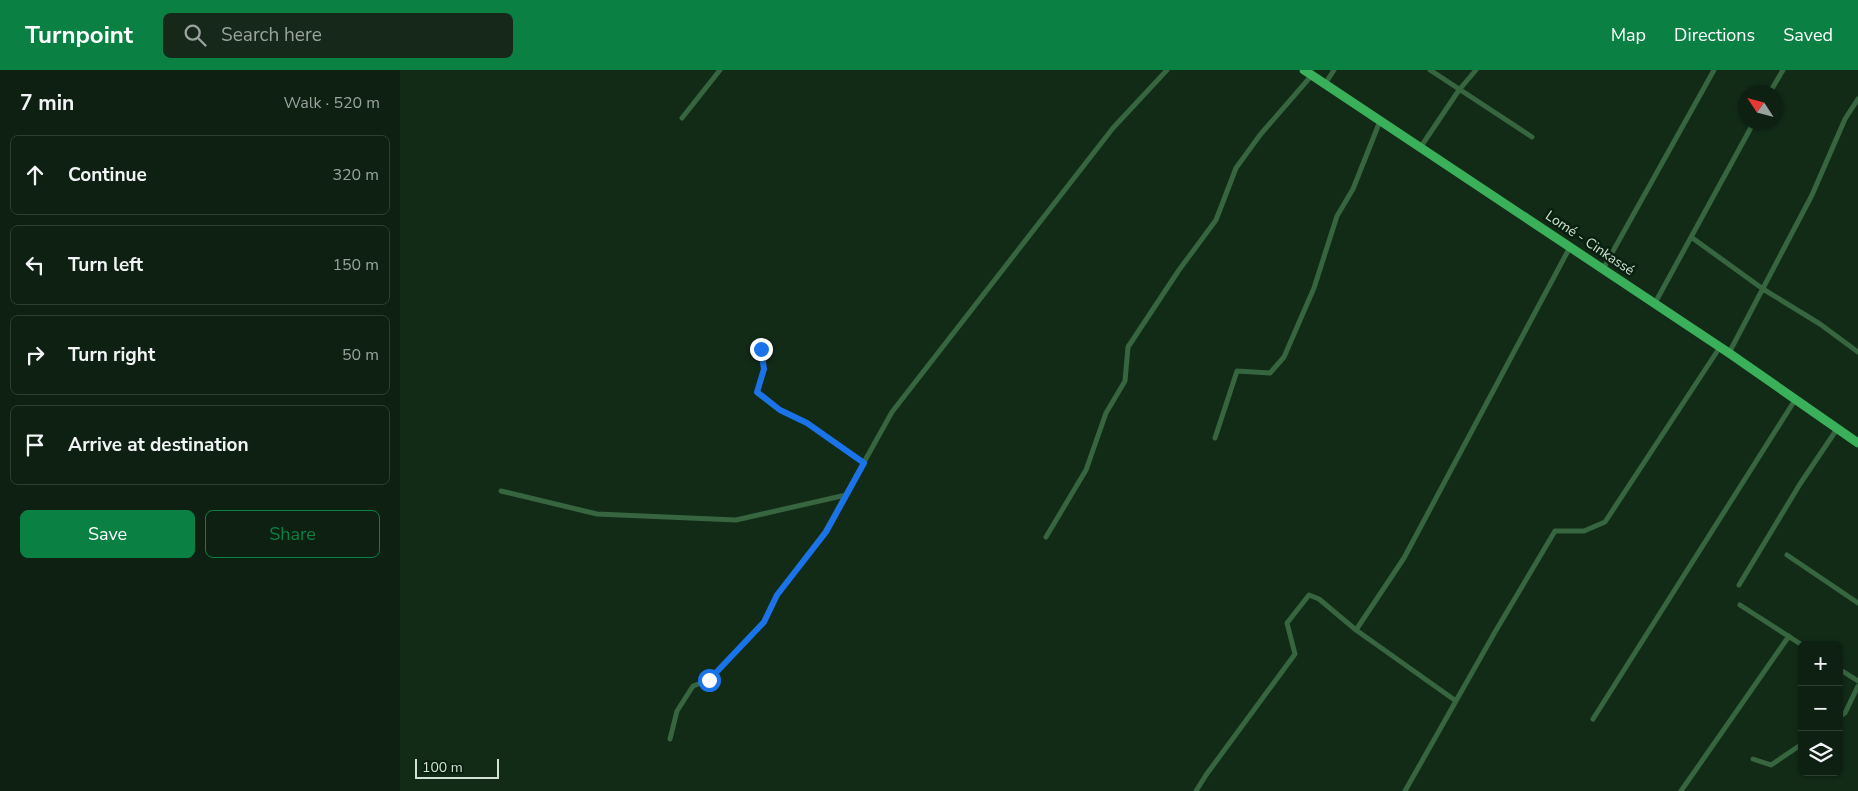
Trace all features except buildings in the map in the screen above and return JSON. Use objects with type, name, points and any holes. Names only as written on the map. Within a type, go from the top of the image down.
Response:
[{"type":"highway","name":"Lomé - Cinkassé","points":[[1308,73],[1655,303],[1858,443]]},
{"type":"street","points":[[682,118],[720,70]]},
{"type":"street","points":[[670,739],[677,711],[693,686],[709,680],[764,622],[777,595],[826,532],[892,412],[1113,128],[1167,70]]},
{"type":"street","points":[[1325,84],[1334,70]]},
{"type":"street","points":[[1430,70],[1532,137]]},
{"type":"street","points":[[1420,148],[1458,90],[1476,70]]},
{"type":"street","points":[[1604,269],[1714,70]]},
{"type":"street","points":[[1774,85],[1783,70]]},
{"type":"street","points":[[1046,537],[1086,470],[1106,413],[1125,381],[1128,347],[1179,270],[1216,220],[1236,168],[1308,73]]},
{"type":"street","points":[[1729,353],[1812,195],[1845,119],[1858,100]]},
{"type":"street","points":[[1215,438],[1237,371],[1270,373],[1284,357],[1314,288],[1337,216],[1353,189],[1380,121]]},
{"type":"street","points":[[1655,303],[1750,130]]},
{"type":"street","points":[[1691,237],[1763,289],[1820,324],[1858,352]]},
{"type":"street","points":[[1356,630],[1404,558],[1570,247]]},
{"type":"street","points":[[1405,791],[1555,531],[1584,531],[1605,522],[1720,347]]},
{"type":"street","points":[[761,349],[764,369],[757,392],[780,410],[807,423],[864,463]]},
{"type":"street","points":[[1593,719],[1794,400]]},
{"type":"street","points":[[1738,585],[1800,484],[1838,429]]},
{"type":"street","points":[[501,491],[598,514],[736,520],[846,494]]},
{"type":"street","points":[[1787,555],[1858,603]]},
{"type":"street","points":[[1196,791],[1295,654],[1287,623],[1309,595],[1319,598],[1356,630],[1456,701]]},
{"type":"street","points":[[1740,605],[1798,642]]},
{"type":"street","points":[[1681,791],[1789,636]]},
{"type":"street","points":[[1843,672],[1858,681]]},
{"type":"street","points":[[1843,714],[1858,686]]},
{"type":"street","points":[[1753,759],[1771,765],[1798,747]]},
{"type":"route","points":[[709,680],[764,622],[777,595],[826,532],[864,463],[807,423],[780,410],[757,392],[764,369],[761,349]]}]
